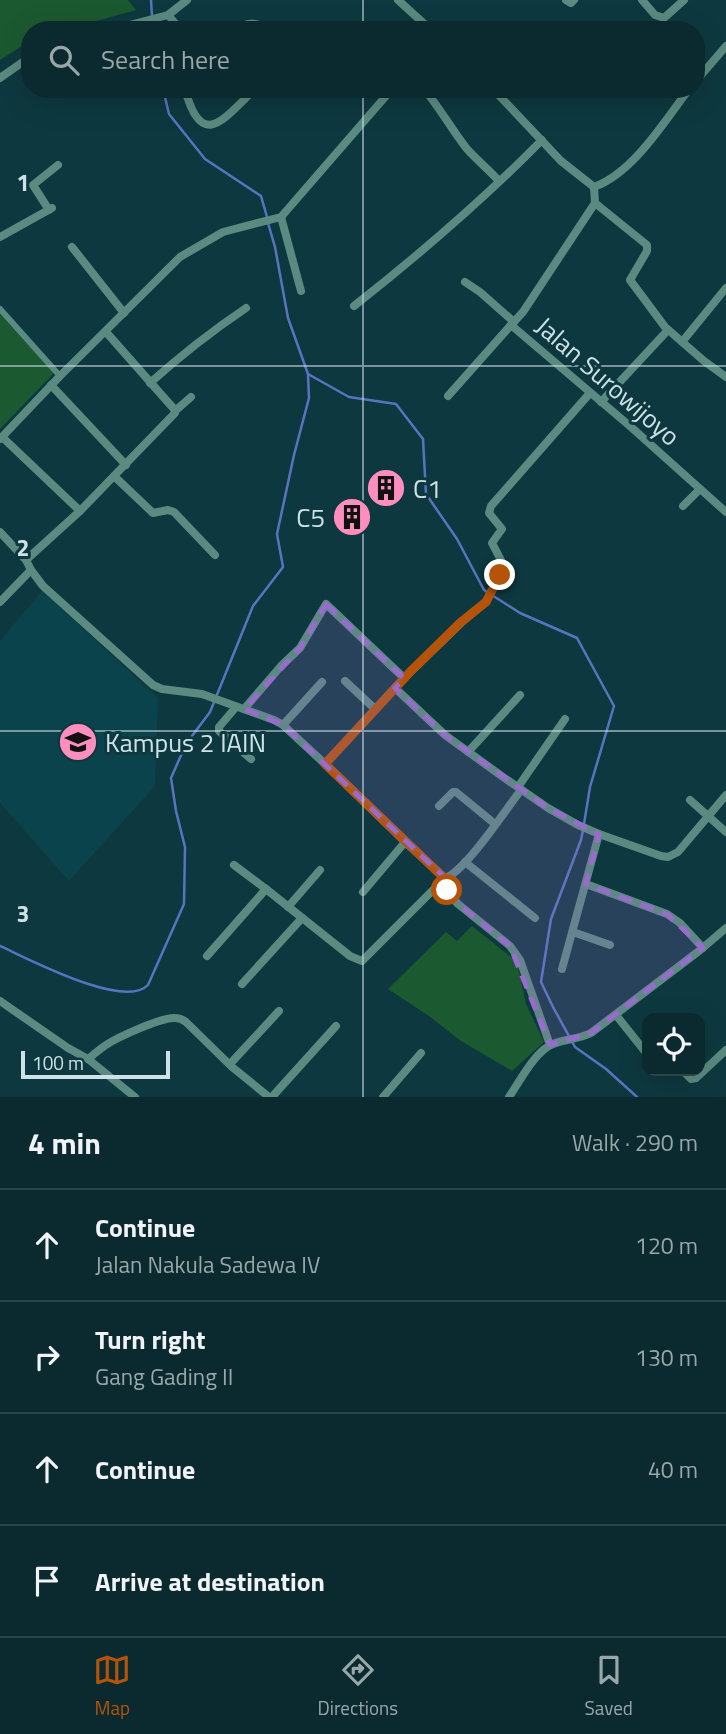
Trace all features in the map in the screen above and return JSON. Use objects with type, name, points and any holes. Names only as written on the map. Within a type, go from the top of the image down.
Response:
[{"type":"street","points":[[146,21],[166,16],[187,0]]},
{"type":"street","points":[[566,0],[574,0]]},
{"type":"street","points":[[642,0],[655,15],[664,18],[684,0]]},
{"type":"street","points":[[403,1],[422,21]]},
{"type":"street","points":[[166,16],[171,21]]},
{"type":"street","points":[[705,70],[726,46]]},
{"type":"street","points":[[0,78],[21,63]]},
{"type":"street","points":[[188,98],[192,113],[204,124],[210,125],[220,122],[245,98]]},
{"type":"street","points":[[80,511],[1,438],[180,257],[223,232],[279,218],[384,98]]},
{"type":"street","points":[[432,98],[468,150],[499,181]]},
{"type":"street","points":[[502,98],[561,161],[594,187],[596,203],[647,245],[647,251],[630,280],[668,330],[726,377]]},
{"type":"street","points":[[594,187],[626,169],[682,98]]},
{"type":"street","points":[[354,306],[466,212],[542,140]]},
{"type":"street","points":[[0,237],[51,209],[33,184],[58,165]]},
{"type":"street","name":"Jalan Surowijoyo","points":[[596,203],[523,312],[512,324],[726,512]]},
{"type":"street","points":[[279,218],[301,291]]},
{"type":"street","points":[[72,247],[124,313]]},
{"type":"street","points":[[448,396],[512,324],[480,292],[465,282]]},
{"type":"street","points":[[682,342],[726,288]]},
{"type":"street","points":[[150,383],[181,355],[246,308]]},
{"type":"street","points":[[0,309],[60,376]]},
{"type":"street","points":[[601,402],[668,330]]},
{"type":"street","points":[[106,332],[175,411]]},
{"type":"street","points":[[51,386],[126,465]]},
{"type":"street","points":[[325,764],[404,678],[461,622],[486,602],[503,568],[493,545],[502,529],[489,513],[491,506],[590,393]]},
{"type":"street","points":[[26,560],[80,511],[191,397]]},
{"type":"street","points":[[114,476],[153,513],[168,510],[174,512],[215,555]]},
{"type":"street","points":[[683,506],[700,489]]},
{"type":"street","points":[[0,532],[26,560],[43,586],[153,685],[162,689],[202,694],[274,720],[325,764],[444,878],[451,896],[510,946],[520,960],[550,1045]]},
{"type":"street","points":[[0,602],[31,570]]},
{"type":"street","points":[[251,759],[219,731],[219,726],[300,648],[324,605],[404,678]]},
{"type":"street","points":[[345,681],[375,709]]},
{"type":"street","points":[[283,725],[322,682]]},
{"type":"street","points":[[395,688],[445,735],[520,789],[595,833],[668,858],[678,852],[726,795]]},
{"type":"street","points":[[468,752],[520,695]]},
{"type":"street","points":[[234,865],[350,956],[366,960],[444,878],[466,862],[520,789],[565,719]]},
{"type":"street","points":[[439,806],[456,792],[495,824]]},
{"type":"street","points":[[690,800],[726,832]]},
{"type":"street","points":[[562,968],[586,884],[595,833]]},
{"type":"street","points":[[363,892],[405,842]]},
{"type":"street","points":[[466,862],[535,918]]},
{"type":"street","points":[[288,907],[320,870]]},
{"type":"street","points":[[586,884],[667,914],[680,923],[703,948]]},
{"type":"street","points":[[207,956],[266,889]]},
{"type":"street","points":[[242,984],[302,918]]},
{"type":"street","points":[[509,1097],[537,1056],[550,1045],[592,1033],[726,928]]},
{"type":"street","points":[[573,932],[610,945]]},
{"type":"street","points":[[0,1001],[88,1059],[135,1097]]},
{"type":"street","points":[[230,1065],[279,1011]]},
{"type":"street","points":[[616,1015],[642,1048]]},
{"type":"street","points":[[88,1059],[108,1043],[159,1021],[180,1018],[230,1065],[270,1097],[336,1026]]},
{"type":"street","points":[[705,1068],[726,1049]]},
{"type":"street","points":[[383,1097],[421,1053]]},
{"type":"highlighted area","points":[[326,604],[404,678],[395,688],[445,735],[548,808],[599,834],[586,884],[667,914],[703,948],[591,1033],[550,1045],[510,946],[458,904],[445,878],[283,725],[244,709],[300,648]]},
{"type":"shaded area","name":"Kampus 2 IAIN","points":[[42,591],[158,698],[155,786],[69,881],[0,803],[0,641]]},
{"type":"green space","points":[[0,0],[128,0],[136,10],[96,21],[21,21],[21,47],[0,60]]},
{"type":"green space","points":[[0,314],[54,373],[0,429]]},
{"type":"green space","points":[[472,926],[511,957],[518,967],[526,1004],[544,1042],[512,1071],[461,1041],[388,989],[446,932],[457,941]]},
{"type":"waterway","points":[[151,0],[152,16]]},
{"type":"waterway","points":[[165,98],[169,114],[205,159],[261,196],[267,217]]},
{"type":"waterway","points":[[268,223],[288,318],[308,374],[349,397],[396,404],[423,439],[426,494],[457,539],[484,590],[520,613],[577,638],[614,706],[590,787],[584,824]]},
{"type":"waterway","points":[[0,946],[98,987],[136,991],[148,985],[184,904],[185,847],[171,778],[186,744],[210,712],[253,606],[283,567],[277,534],[309,398],[308,374]]},
{"type":"waterway","points":[[583,830],[551,919],[541,982],[575,1047],[606,1069],[637,1097]]},
{"type":"place","name":"C1","points":[[386,488]]},
{"type":"place","name":"C5","points":[[352,517]]},
{"type":"place","name":"Kampus 2 IAIN","points":[[78,742]]},
{"type":"route","points":[[447,890],[444,878],[325,764],[411,671],[461,622],[486,602],[500,575]]}]
